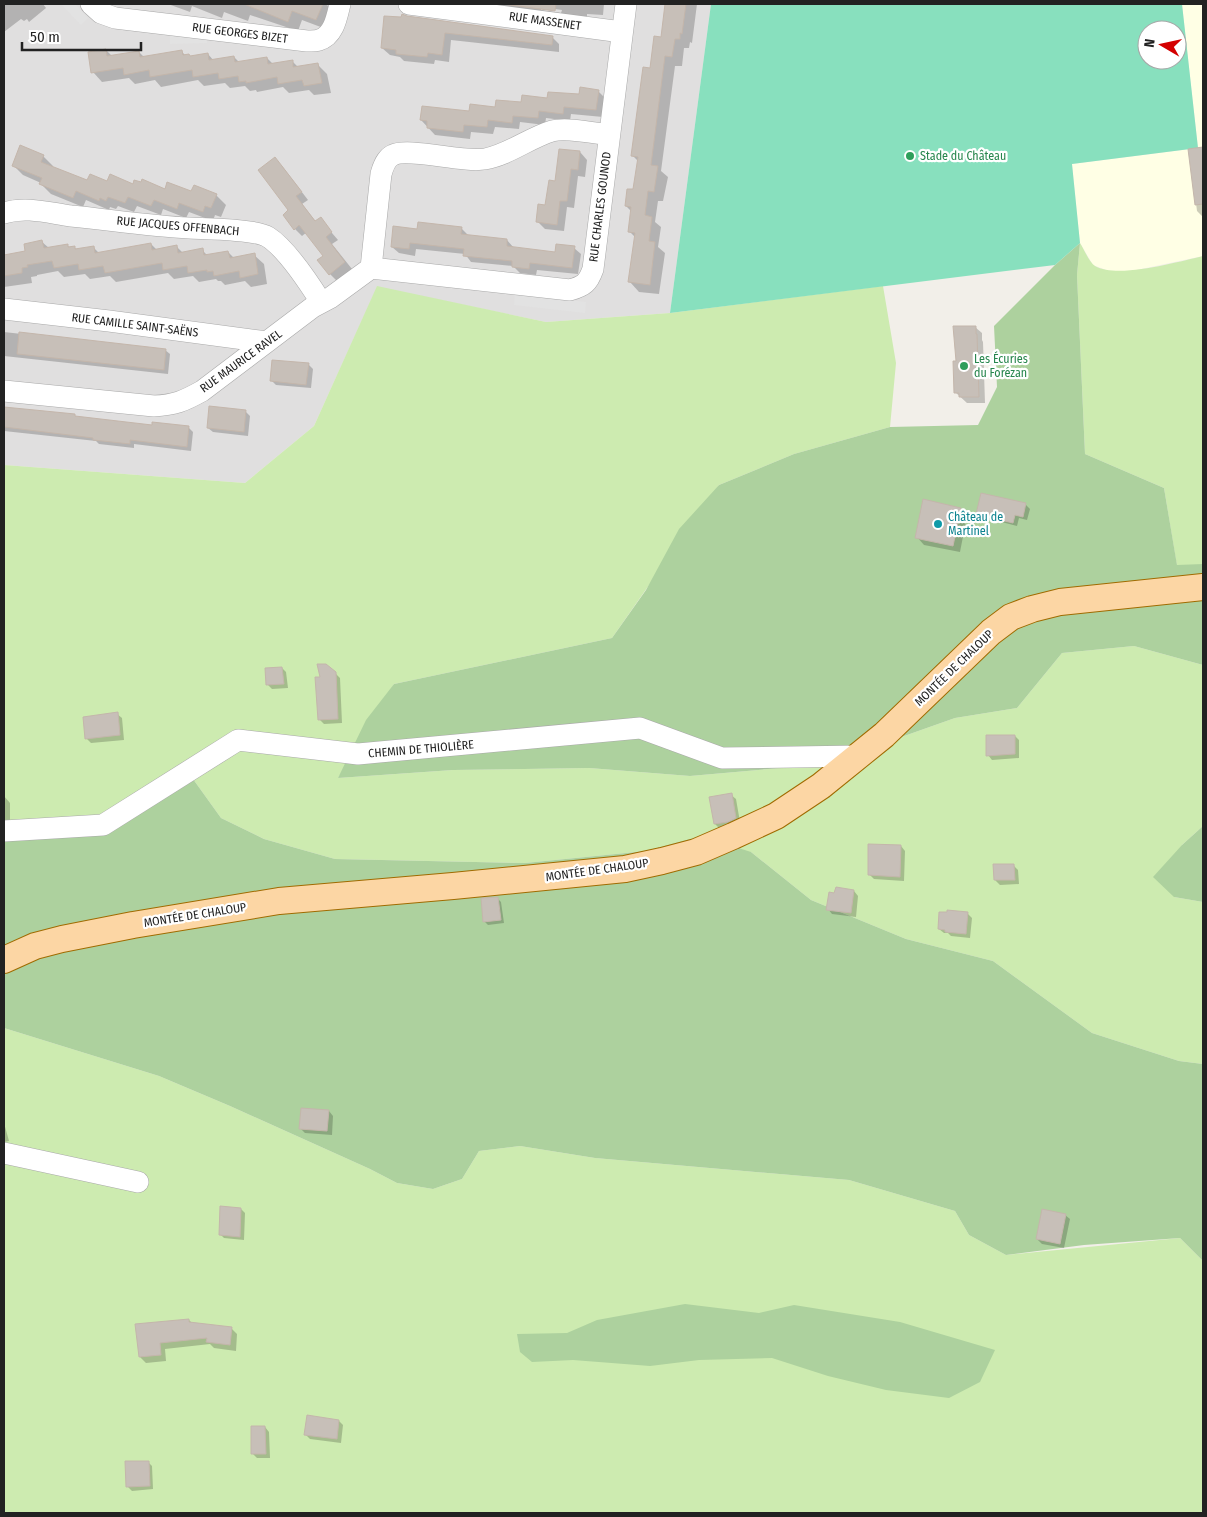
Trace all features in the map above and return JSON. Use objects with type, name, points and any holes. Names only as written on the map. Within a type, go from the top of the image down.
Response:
[{"type":"main road","name":"MONTÉE DE CHALOUP","points":[[4,960],[35,946],[62,939],[133,925],[279,901],[568,876],[625,869],[696,852],[776,816],[821,786],[884,735],[991,632],[1011,617],[1032,609],[1060,602],[1203,587]]},
{"type":"street","name":"RUE GEORGES BIZET","points":[[91,4],[101,13],[115,18],[307,41],[320,40],[327,36],[333,29],[340,4]]},
{"type":"street","name":"RUE MASSENET","points":[[409,4],[622,32]]},
{"type":"street","name":"RUE CHARLES GOUNOD","points":[[372,268],[570,290],[582,286],[590,279],[593,269],[626,4]]},
{"type":"street","points":[[372,268],[381,174],[385,164],[392,155],[404,152],[484,159],[498,155],[534,138],[559,130],[609,134]]},
{"type":"street","name":"RUE JACQUES OFFENBACH","points":[[4,213],[25,209],[186,228],[254,232],[267,236],[278,245],[292,261],[321,302]]},
{"type":"street","name":"RUE MAURICE RAVEL","points":[[4,391],[154,406],[171,405],[202,391],[321,302],[330,298],[372,268]]},
{"type":"street","name":"RUE CAMILLE SAINT-SAËNS","points":[[4,309],[267,342]]},
{"type":"street","name":"CHEMIN DE THIOLIÈRE","points":[[4,831],[104,824],[238,740],[358,754],[640,728],[722,758],[858,756]]},
{"type":"street","points":[[4,1153],[138,1182]]},
{"type":"shaded area","points":[[4,4],[711,4],[670,313],[546,322],[377,287],[314,426],[245,483],[4,465]]},
{"type":"shaded area","points":[[61,4],[75,4],[88,18],[81,25]]},
{"type":"shaded area","points":[[1182,4],[1203,4],[1203,256],[1127,272],[1109,271],[1093,265],[1080,243],[1072,164],[1198,148],[1187,49],[1187,20],[1184,20]]},
{"type":"shaded area","points":[[170,34],[207,34],[207,43],[170,44]]},
{"type":"shaded area","points":[[515,294],[586,302],[585,313],[514,305]]},
{"type":"green space","name":"Stade du Château","points":[[711,4],[1182,4],[1184,20],[1137,20],[1137,70],[1187,70],[1187,49],[1198,148],[1072,164],[1080,243],[1055,265],[670,313]]},
{"type":"green space","points":[[1080,243],[1093,264],[1105,270],[1118,271],[1148,268],[1203,256],[1203,565],[1177,566],[1164,488],[1085,454],[1077,275]]},
{"type":"green space","points":[[1080,243],[1077,275],[1085,454],[1164,488],[1177,565],[1203,564],[1203,665],[1134,646],[1062,653],[1017,708],[955,718],[825,764],[690,776],[589,768],[453,770],[338,778],[366,720],[394,684],[612,638],[646,590],[679,529],[719,485],[794,454],[890,427],[978,425],[997,387],[994,326],[1055,265]]},
{"type":"green space","points":[[377,286],[546,322],[670,313],[883,286],[896,363],[890,427],[794,454],[719,485],[612,638],[394,684],[338,778],[453,770],[589,768],[690,776],[825,764],[955,718],[1017,708],[1062,653],[1134,646],[1203,665],[1203,826],[1182,845],[1174,897],[1203,902],[1203,1064],[1179,1061],[1092,1033],[993,961],[906,939],[811,900],[751,852],[646,851],[525,863],[335,859],[264,839],[221,818],[193,779],[102,832],[4,837],[4,465],[245,483],[314,426]]},
{"type":"green space","points":[[193,779],[221,818],[264,839],[335,859],[525,863],[646,851],[701,836],[751,852],[811,900],[906,939],[993,961],[1092,1033],[1179,1061],[1203,1064],[1203,1261],[1180,1238],[1084,1245],[1006,1255],[969,1235],[955,1211],[849,1180],[595,1158],[520,1146],[479,1151],[462,1179],[433,1189],[397,1183],[230,1106],[159,1076],[4,1028],[4,837],[102,832]]},
{"type":"green space","points":[[1203,826],[1203,902],[1174,897],[1153,877],[1182,845]]},
{"type":"green space","points":[[4,1028],[159,1076],[230,1106],[397,1183],[433,1189],[462,1179],[479,1151],[520,1146],[595,1158],[849,1180],[955,1211],[969,1235],[1006,1255],[1180,1238],[1203,1261],[1203,1513],[4,1513]]},
{"type":"green space","points":[[685,1304],[759,1313],[794,1305],[900,1322],[995,1350],[980,1382],[949,1398],[886,1390],[828,1376],[772,1358],[699,1360],[650,1366],[573,1360],[532,1362],[520,1352],[517,1334],[567,1333],[597,1320]]},
{"type":"building","points":[[244,4],[323,4],[316,20],[292,11],[288,22]]},
{"type":"building","points":[[503,4],[556,4],[555,11]]},
{"type":"building","points":[[665,4],[686,4],[680,39],[675,39],[672,57],[665,56],[651,165],[658,166],[654,192],[648,191],[645,215],[652,217],[649,241],[655,242],[650,285],[628,282],[635,233],[628,232],[631,207],[625,206],[627,189],[633,189],[638,157],[631,156],[643,67],[650,68],[654,36],[661,37]]},
{"type":"building","points":[[402,14],[553,36],[552,45],[445,33],[442,55],[428,53],[427,57],[396,54],[396,50],[381,48],[384,16],[401,17]]},
{"type":"building","points":[[106,49],[107,56],[139,51],[140,57],[182,50],[183,55],[189,54],[190,56],[208,53],[209,60],[234,56],[235,62],[267,57],[268,64],[293,60],[293,67],[318,63],[322,83],[304,86],[302,80],[278,84],[277,77],[246,83],[246,81],[239,82],[238,76],[219,79],[218,73],[193,77],[192,70],[150,77],[149,70],[124,75],[123,68],[91,73],[88,52]]},
{"type":"building","points":[[580,87],[599,90],[596,110],[564,107],[563,114],[539,111],[538,118],[513,116],[512,123],[488,120],[487,127],[464,125],[463,132],[427,128],[427,121],[420,120],[422,106],[469,111],[470,104],[495,107],[496,100],[521,102],[522,95],[547,98],[548,92],[579,94]]},
{"type":"building","points":[[20,145],[44,155],[41,162],[87,180],[90,174],[107,181],[110,174],[133,184],[134,180],[141,182],[142,179],[165,189],[167,182],[191,191],[194,185],[217,194],[211,208],[205,206],[203,212],[179,203],[177,209],[154,200],[151,206],[128,197],[125,203],[108,197],[106,201],[100,198],[99,201],[76,191],[73,198],[39,184],[42,178],[12,166]]},
{"type":"building","points":[[1203,147],[1203,204],[1195,205],[1188,149]]},
{"type":"building","points":[[559,149],[580,151],[578,170],[571,169],[567,201],[560,201],[557,225],[536,222],[538,204],[545,205],[549,180],[555,181]]},
{"type":"building","points":[[275,157],[302,192],[296,196],[315,221],[321,217],[332,232],[326,237],[345,262],[329,275],[317,260],[323,256],[299,225],[294,230],[283,215],[288,210],[258,170]]},
{"type":"building","points":[[418,222],[462,227],[461,234],[507,239],[507,246],[555,252],[556,244],[575,246],[572,268],[530,263],[529,269],[512,267],[512,261],[463,256],[464,249],[410,243],[409,249],[391,247],[393,226],[417,229]]},
{"type":"building","points":[[42,240],[44,248],[68,244],[68,247],[75,246],[75,249],[94,246],[95,253],[151,243],[152,250],[177,245],[178,253],[203,248],[204,255],[228,251],[230,258],[255,253],[258,274],[240,278],[239,271],[214,276],[213,271],[207,272],[207,270],[188,273],[187,266],[163,270],[162,263],[105,273],[103,266],[79,270],[78,264],[54,268],[52,261],[27,265],[28,267],[22,268],[22,273],[4,276],[4,255],[25,251],[24,244]]},
{"type":"building","name":"Les Écuries du Forézan","points":[[953,326],[976,326],[979,397],[959,397],[959,393],[954,393],[953,361],[956,361]]},
{"type":"building","points":[[19,332],[166,349],[164,370],[17,354]]},
{"type":"building","points":[[272,360],[309,363],[306,385],[270,381]]},
{"type":"building","points":[[209,406],[246,410],[244,432],[207,428]]},
{"type":"building","points":[[4,407],[75,414],[75,416],[152,425],[152,422],[189,426],[187,447],[130,440],[130,444],[93,440],[93,438],[4,427]]},
{"type":"building","points":[[981,493],[1026,503],[1023,517],[1015,515],[1013,523],[976,514]]},
{"type":"building","name":"Château de Martinel","points":[[923,499],[961,508],[953,546],[915,538]]},
{"type":"building","points":[[317,664],[326,664],[336,672],[338,719],[318,720],[315,677],[320,677]]},
{"type":"building","points":[[282,667],[284,684],[266,685],[265,668]]},
{"type":"building","points":[[118,712],[120,735],[85,739],[83,717]]},
{"type":"building","points":[[986,735],[1015,735],[1015,754],[986,756]]},
{"type":"building","points":[[732,793],[736,818],[728,822],[714,824],[709,797]]},
{"type":"building","points":[[868,844],[901,845],[900,877],[868,875]]},
{"type":"building","points":[[993,864],[1014,864],[1015,880],[994,880]]},
{"type":"building","points":[[836,887],[854,890],[851,913],[826,910],[829,892],[834,893]]},
{"type":"building","points":[[498,897],[501,920],[483,922],[481,898]]},
{"type":"building","points":[[947,910],[968,912],[966,934],[945,932],[945,930],[938,929],[939,912],[947,912]]},
{"type":"building","points":[[301,1108],[329,1110],[327,1131],[299,1129]]},
{"type":"building","points":[[220,1206],[241,1208],[240,1237],[219,1235]]},
{"type":"building","points":[[1042,1209],[1066,1214],[1060,1244],[1036,1239]]},
{"type":"building","points":[[189,1319],[189,1322],[232,1327],[230,1345],[206,1342],[207,1338],[160,1343],[161,1355],[139,1357],[135,1324]]},
{"type":"building","points":[[307,1415],[339,1420],[337,1439],[304,1435]]},
{"type":"building","points":[[251,1426],[265,1426],[266,1454],[251,1454]]},
{"type":"building","points":[[125,1461],[149,1461],[150,1486],[126,1487]]},
{"type":"place","name":"Stade du Château","points":[[910,156]]},
{"type":"place","name":"Les Écuries du Forézan","points":[[964,366]]},
{"type":"place","name":"Château de Martinel","points":[[938,524]]}]
